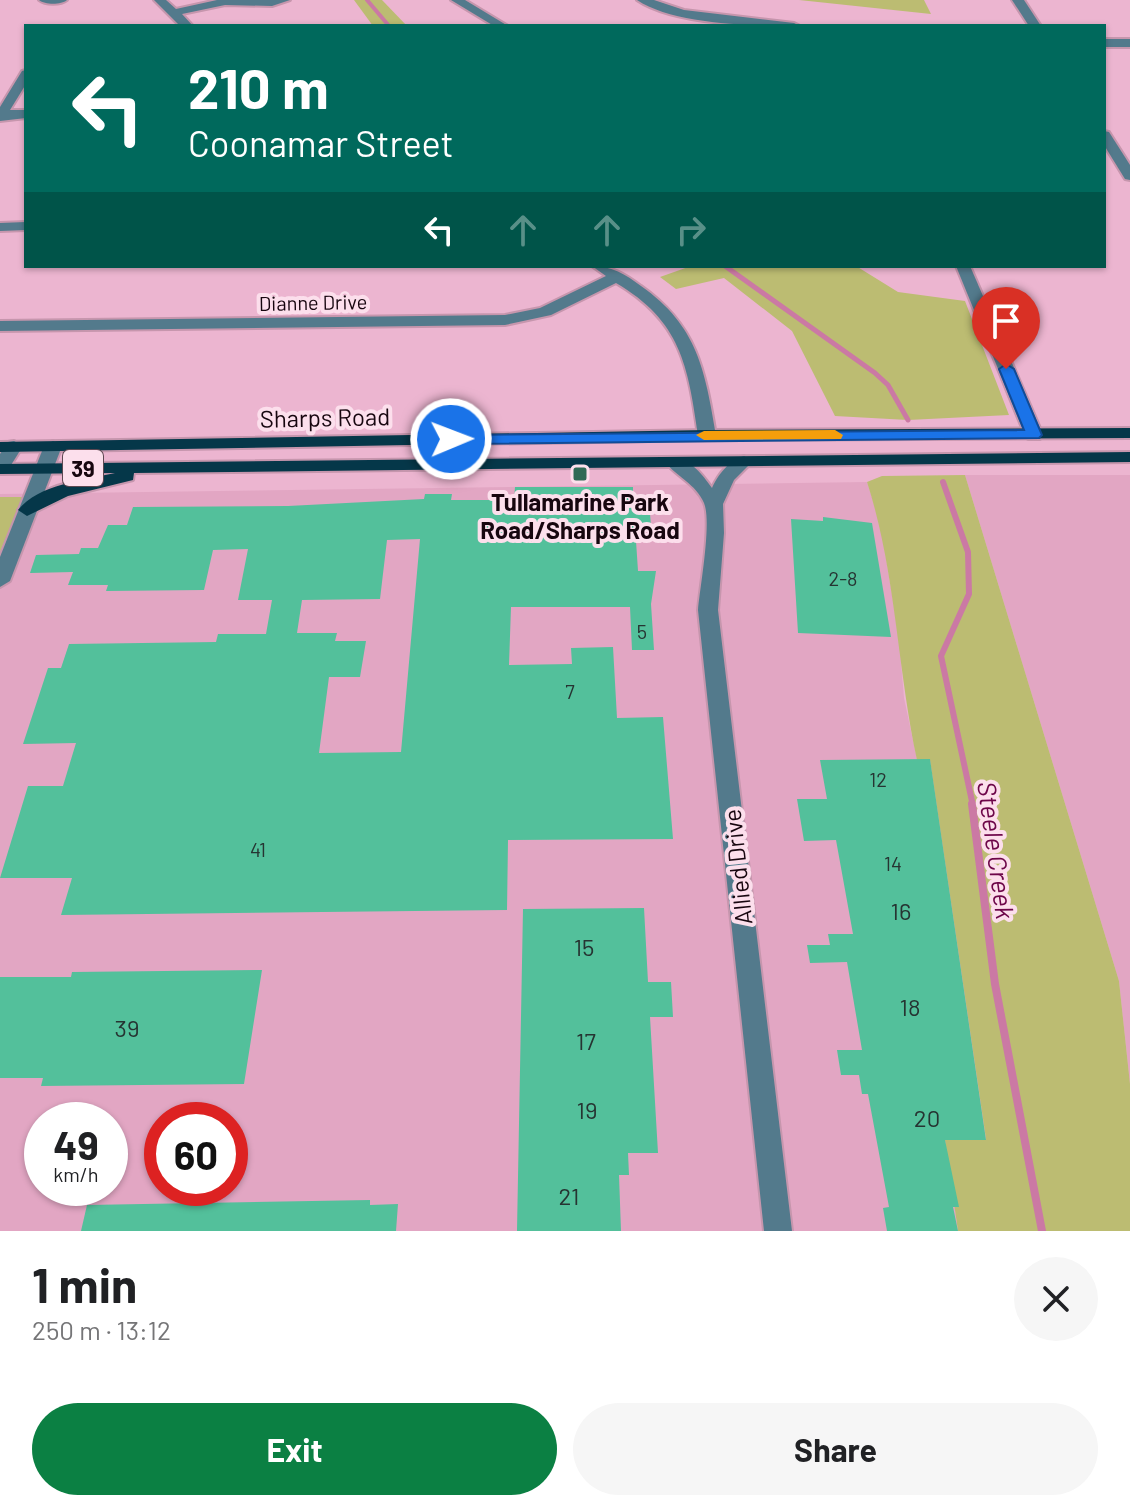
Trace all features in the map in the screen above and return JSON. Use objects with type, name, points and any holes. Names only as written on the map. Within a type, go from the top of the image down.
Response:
[{"type":"main road","name":"Sharps Road","points":[[7,446],[707,435],[1130,433]]},
{"type":"main road","points":[[707,435],[733,449],[774,449],[791,460]]},
{"type":"main road","name":"Sharps Road","points":[[0,469],[1130,457]]},
{"type":"main road","points":[[27,510],[44,499],[69,490],[166,467]]},
{"type":"street","points":[[45,0],[61,0]]},
{"type":"street","points":[[160,0],[181,24]]},
{"type":"street","points":[[173,13],[229,1],[272,3],[284,0]]},
{"type":"street","points":[[457,0],[499,24]]},
{"type":"street","points":[[643,0],[682,13],[777,24]]},
{"type":"street","points":[[1018,0],[1034,24]]},
{"type":"street","points":[[1106,43],[1130,43]]},
{"type":"street","points":[[1,116],[24,77]]},
{"type":"street","points":[[1,116],[24,114]]},
{"type":"street","points":[[1106,138],[1130,176]]},
{"type":"street","points":[[0,227],[24,226]]},
{"type":"street","points":[[603,268],[664,311],[690,347],[697,369],[707,435]]},
{"type":"street","points":[[964,268],[1034,435]]},
{"type":"street","name":"Dianne Drive","points":[[0,326],[505,320],[545,312],[618,276]]},
{"type":"street","points":[[0,469],[7,446]]},
{"type":"street","points":[[0,581],[53,446]]},
{"type":"street","points":[[714,504],[726,478],[744,461]]},
{"type":"street","points":[[674,462],[695,477],[714,504]]},
{"type":"street","name":"Allied Drive","points":[[714,504],[709,622],[778,1231]]},
{"type":"shaded area","points":[[354,0],[382,0],[405,24],[372,24]]},
{"type":"shaded area","points":[[799,0],[924,0],[931,14]]},
{"type":"shaded area","points":[[685,268],[859,268],[898,292],[965,301],[1009,415],[908,420],[835,416],[792,331],[724,278],[676,289],[660,277]]},
{"type":"shaded area","points":[[965,475],[1130,475],[1130,1084],[1119,981]]},
{"type":"shaded area","points":[[965,475],[1119,981],[1130,1084],[1130,1231],[958,1231],[945,1140],[986,1139],[930,760],[917,760],[884,550],[867,482],[882,476]]},
{"type":"shaded area","points":[[867,482],[880,522],[899,637],[904,698],[917,759],[930,759],[986,1140],[946,1140],[958,1231],[0,1231],[0,494]]},
{"type":"shaded area","points":[[0,497],[23,497],[0,552]]},
{"type":"building","points":[[515,487],[633,487],[633,494],[649,501],[651,526],[635,526],[638,571],[656,571],[651,604],[654,650],[632,650],[630,607],[511,607],[509,665],[572,664],[571,648],[613,647],[617,718],[663,717],[673,839],[508,840],[507,910],[61,915],[72,878],[0,878],[28,786],[63,786],[76,743],[23,744],[48,668],[61,668],[69,644],[216,642],[218,634],[266,634],[272,600],[238,600],[248,549],[213,550],[204,590],[106,591],[108,585],[68,585],[73,572],[30,573],[36,555],[79,554],[81,548],[98,548],[108,525],[127,525],[133,507],[288,506],[424,499],[425,494],[452,494],[451,500],[514,500]],"holes":[[[420,539],[401,752],[319,753],[329,677],[360,677],[366,641],[335,641],[337,633],[297,633],[302,600],[380,599],[387,540]]]},
{"type":"building","points":[[823,517],[872,523],[891,637],[798,633],[791,519],[823,521]]},
{"type":"building","points":[[930,759],[986,1140],[945,1140],[959,1207],[953,1207],[958,1231],[887,1231],[883,1208],[889,1207],[868,1094],[862,1094],[859,1075],[841,1075],[837,1050],[862,1050],[847,962],[810,963],[807,945],[830,945],[828,934],[853,934],[836,840],[804,841],[797,799],[827,799],[820,760]]},
{"type":"building","points":[[644,908],[648,982],[671,982],[673,1017],[650,1017],[658,1153],[628,1153],[629,1175],[619,1175],[621,1231],[517,1231],[523,909]]},
{"type":"building","points":[[262,970],[244,1084],[41,1086],[43,1078],[0,1078],[0,977],[71,977],[72,972]]},
{"type":"building","points":[[370,1200],[370,1205],[398,1204],[396,1231],[81,1231],[87,1206],[248,1206],[248,1202]]},
{"type":"waterway","points":[[367,0],[387,24]]},
{"type":"waterway","points":[[728,268],[875,373],[888,385],[908,420]]},
{"type":"waterway","name":"Steele Creek","points":[[943,482],[968,552],[969,594],[941,656],[973,806]]},
{"type":"waterway","name":"Steele Creek","points":[[972,804],[995,984],[1042,1231]]},
{"type":"slow traffic","points":[[704,435],[835,435]]},
{"type":"place","name":"Tullamarine Park Road/Sharps Road","points":[[580,474]]},
{"type":"route","points":[[451,439],[1034,435],[1006,369]]}]
